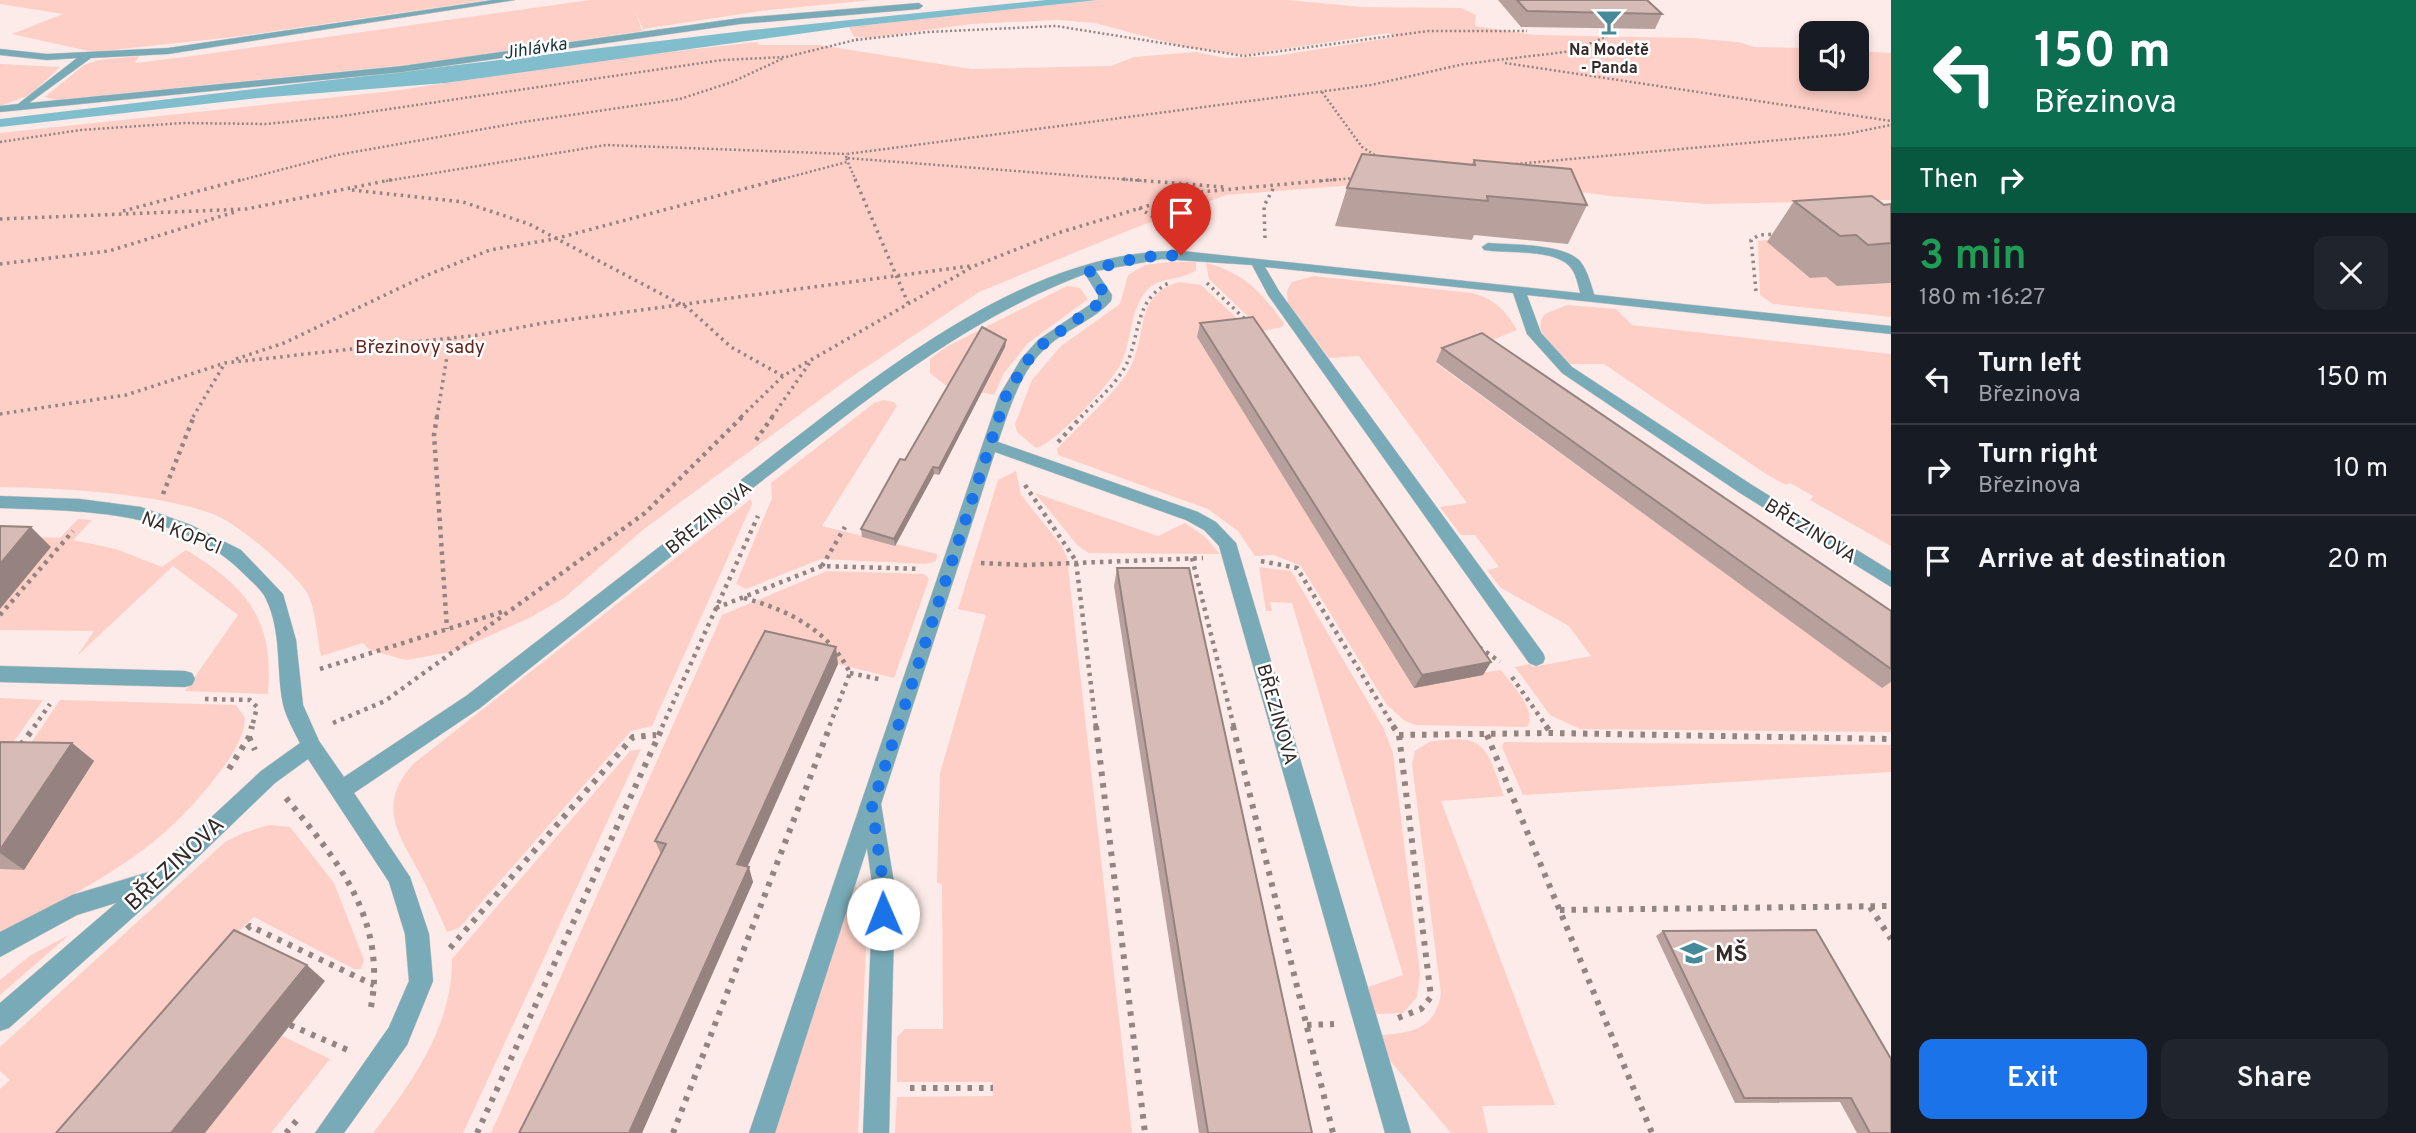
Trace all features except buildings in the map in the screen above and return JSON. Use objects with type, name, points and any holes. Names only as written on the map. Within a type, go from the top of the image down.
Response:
[{"type":"street","points":[[0,52],[47,57],[87,56],[239,42],[511,0]]},
{"type":"street","points":[[0,109],[402,69],[740,21],[919,6]]},
{"type":"street","points":[[14,107],[40,93],[87,56]]},
{"type":"street","points":[[1488,247],[1556,254],[1568,258],[1576,266],[1588,297]]},
{"type":"street","name":"BŘEZINOVA","points":[[341,789],[473,702],[730,501],[748,483],[931,345],[1043,287],[1089,270],[1163,255],[1256,261],[1891,330]]},
{"type":"street","points":[[1256,261],[1281,303],[1536,658]]},
{"type":"street","points":[[762,1133],[953,564],[1006,396],[1026,362],[1044,343],[1104,300],[1105,295],[1089,270]]},
{"type":"street","name":"BŘEZINOVA","points":[[1518,289],[1534,334],[1567,370],[1746,489],[1891,580]]},
{"type":"street","name":"BŘEZINOVA","points":[[990,445],[1192,516],[1210,526],[1227,543],[1398,1133]]},
{"type":"street","name":"NA KOPCI","points":[[0,502],[97,507],[155,518],[235,554],[256,572],[274,594],[287,640],[293,705],[309,740]]},
{"type":"street","points":[[0,674],[185,679]]},
{"type":"street","points":[[309,740],[399,877],[417,934],[421,981],[398,1036],[328,1133]]},
{"type":"street","name":"BŘEZINOVA","points":[[0,1019],[159,880],[309,740]]},
{"type":"street","points":[[872,806],[884,889],[876,1133]]},
{"type":"street","points":[[0,945],[72,906],[159,880]]},
{"type":"path","points":[[848,33],[851,38],[859,41],[928,32],[1056,26],[1244,56],[1427,31],[1527,31]]},
{"type":"path","points":[[0,414],[126,395],[284,343],[425,276],[490,250],[554,239],[847,158],[1371,85],[1464,64],[1573,51],[1614,33]]},
{"type":"path","points":[[116,213],[337,155],[523,122],[680,99],[732,82],[786,57],[859,39]]},
{"type":"path","points":[[0,142],[81,130],[183,123],[267,124],[342,117],[722,60],[786,57]]},
{"type":"path","points":[[1497,62],[1891,123]]},
{"type":"path","points":[[1322,92],[1362,147],[1383,161]]},
{"type":"path","points":[[1507,165],[1846,134],[1891,123]]},
{"type":"path","points":[[0,264],[109,251],[246,209],[344,189],[606,145],[847,158],[1236,188]]},
{"type":"path","points":[[847,158],[908,303]]},
{"type":"path","points":[[225,363],[450,338],[974,265],[1138,208],[1190,193],[1355,178]]},
{"type":"path","points":[[1266,241],[1264,206],[1274,187]]},
{"type":"path","points":[[344,189],[463,202],[500,212],[688,307],[731,347],[783,376]]},
{"type":"path","points":[[1165,236],[1190,193]]},
{"type":"path","points":[[1138,208],[1180,233]]},
{"type":"path","points":[[0,219],[246,209]]},
{"type":"path","points":[[1756,293],[1751,240],[1759,235],[1785,233]]},
{"type":"path","points":[[309,740],[385,701],[645,513],[783,376],[974,265]]},
{"type":"path","points":[[1200,279],[1248,323]]},
{"type":"path","points":[[1145,1133],[1076,561],[1027,490],[1023,478],[1035,460],[1059,441],[1122,372],[1130,359],[1136,326],[1149,296],[1155,288],[1175,281]]},
{"type":"path","points":[[447,629],[434,435],[450,338]]},
{"type":"path","points":[[754,442],[814,358]]},
{"type":"path","points":[[155,518],[188,425],[225,363]]},
{"type":"path","points":[[477,1133],[767,495],[748,483]]},
{"type":"path","points":[[0,615],[59,544],[97,507]]},
{"type":"path","points":[[822,566],[845,527]]},
{"type":"path","points":[[716,608],[822,566],[924,569],[953,564],[1024,565],[1192,558],[1333,1133]]},
{"type":"path","points":[[1258,560],[1297,568],[1399,735],[1431,997],[1421,1009],[1403,1018],[1307,1025]]},
{"type":"path","points":[[673,1133],[850,673],[843,653],[791,613],[742,598]]},
{"type":"path","points":[[290,678],[509,610]]},
{"type":"path","points":[[1477,645],[1503,665],[1551,733]]},
{"type":"path","points":[[18,749],[57,694]]},
{"type":"path","points":[[195,698],[250,700],[257,707],[248,737],[222,779]]},
{"type":"path","points":[[1399,735],[1551,733],[1891,739]]},
{"type":"path","points":[[421,981],[633,737],[657,735]]},
{"type":"path","points":[[1487,735],[1652,1133]]},
{"type":"path","points":[[248,737],[268,776],[346,876],[370,940],[374,985],[368,1017]]},
{"type":"path","points":[[1870,906],[1891,939]]},
{"type":"path","points":[[1560,910],[1891,906]]},
{"type":"path","points":[[231,946],[250,926],[374,985]]},
{"type":"path","points":[[290,1025],[350,1052]]},
{"type":"path","points":[[342,1062],[355,1044]]},
{"type":"path","points":[[877,1089],[993,1088]]},
{"type":"path","points":[[286,1133],[302,1113]]},
{"type":"green space","points":[[0,0],[487,0],[234,37],[93,52],[12,34],[63,14],[0,4]]},
{"type":"green space","points":[[590,0],[873,0],[768,10],[643,29],[635,11],[642,31],[423,63],[55,100],[45,97],[84,65],[99,60],[139,56],[135,63],[185,57]]},
{"type":"green space","name":"Březinovy sady","points":[[1097,0],[1288,0],[1362,7],[1461,8],[1476,15],[1475,26],[1534,35],[1692,38],[1738,42],[1754,47],[1799,48],[1799,91],[1869,91],[1869,52],[1891,53],[1891,200],[1706,204],[1609,196],[1507,181],[1447,178],[1226,195],[1132,229],[979,292],[844,382],[644,529],[564,598],[531,617],[456,651],[406,660],[370,650],[363,643],[321,656],[316,623],[307,593],[278,560],[236,527],[213,514],[137,496],[79,490],[0,487],[0,133],[393,91],[615,58],[757,42],[759,45],[819,45],[971,69],[1111,66],[1134,57],[1196,52],[1225,58],[1275,56],[1395,37],[1389,33],[1244,55],[1185,47],[1095,23],[1058,20],[971,24],[869,38],[854,37],[849,27]]},
{"type":"green space","points":[[0,64],[60,67],[30,95],[0,106]]},
{"type":"green space","points":[[1811,235],[1826,277],[1837,286],[1891,283],[1891,317],[1773,304],[1760,295],[1758,241]]},
{"type":"green space","points":[[1196,262],[1196,270],[1158,283],[1147,290],[1137,306],[1117,371],[1070,424],[1036,448],[1017,432],[1015,424],[1032,380],[1061,346],[1120,304],[1128,275],[1145,265]]},
{"type":"green space","points":[[1206,263],[1220,267],[1251,285],[1284,323],[1282,327],[1263,331],[1209,279]]},
{"type":"green space","points":[[1314,276],[1471,293],[1498,306],[1517,330],[1436,363],[1882,687],[1891,682],[1891,732],[1580,729],[1550,715],[1515,667],[1530,664],[1533,667],[1591,656],[1569,626],[1501,588],[1487,570],[1499,567],[1475,535],[1461,535],[1440,507],[1467,503],[1359,356],[1329,358],[1288,303],[1287,291],[1292,282]]},
{"type":"green space","points":[[1180,282],[1201,285],[1252,332],[1481,673],[1501,670],[1522,697],[1529,713],[1527,727],[1416,725],[1405,721],[1387,705],[1301,566],[1274,555],[1255,556],[1238,531],[1208,509],[1058,455],[1057,449],[1109,396],[1126,374],[1137,351],[1149,304],[1166,287]]},
{"type":"green space","points":[[1067,286],[1080,288],[1088,299],[1028,343],[1004,373],[994,395],[945,385],[930,373],[930,359],[946,347]]},
{"type":"green space","points":[[1567,305],[1616,309],[1632,325],[1891,354],[1891,546],[1810,500],[1813,496],[1766,474],[1604,364],[1567,364],[1551,347],[1540,327],[1545,314]]},
{"type":"green space","points":[[883,400],[894,402],[897,406],[822,526],[937,554],[936,561],[926,564],[821,559],[746,589],[736,584],[772,498],[771,483],[874,403]]},
{"type":"green space","points":[[1016,471],[1021,495],[1061,545],[1067,558],[1132,1133],[895,1133],[897,1097],[993,1096],[992,1082],[897,1082],[897,1037],[905,1029],[943,1029],[942,884],[937,883],[940,773],[986,615],[958,609],[998,480]]},
{"type":"green space","points":[[1035,493],[1158,536],[1185,523],[1205,537],[1220,554],[1089,553],[1078,546]]},
{"type":"green space","points":[[751,499],[752,504],[652,726],[631,731],[459,928],[447,932],[394,818],[393,805],[402,779],[413,764]]},
{"type":"green space","points":[[78,519],[92,520],[73,540],[116,549],[162,567],[186,550],[226,578],[253,608],[261,625],[269,668],[268,694],[185,691],[238,615],[173,566],[77,656],[94,631],[0,630],[0,609],[17,536],[60,538]]},
{"type":"green space","points":[[1259,567],[1291,571],[1384,729],[1393,753],[1420,974],[1417,997],[1403,1013],[1375,1014],[1368,987],[1403,975],[1292,603],[1270,602],[1272,611],[1266,611]]},
{"type":"green space","points":[[827,571],[924,574],[929,579],[894,678],[838,664],[536,1133],[491,1133],[722,615]]},
{"type":"green space","points":[[0,698],[43,700],[0,761]]},
{"type":"green space","points":[[60,700],[236,705],[245,718],[239,741],[227,762],[194,803],[170,827],[119,867],[0,933],[0,869],[24,869],[19,761]]},
{"type":"green space","points":[[1429,742],[1474,742],[1488,756],[1504,796],[1441,801],[1555,1105],[1482,1106],[1488,1133],[1451,1133],[1387,1057],[1381,1035],[1403,1033],[1428,1022],[1438,1006],[1441,994],[1412,764],[1415,751]]},
{"type":"green space","points":[[1504,742],[1891,745],[1891,772],[1523,795],[1502,747]]},
{"type":"green space","points":[[641,749],[463,1133],[373,1133],[402,1094],[438,1030],[446,1007],[452,959],[630,751]]},
{"type":"green space","points":[[269,825],[290,827],[334,883],[364,960],[361,969],[354,969],[254,917],[235,935],[94,1133],[0,1133],[0,1089],[10,1080],[0,1071],[0,1047],[225,842]]},
{"type":"green space","points":[[853,886],[865,891],[868,898],[858,1133],[775,1133]]},
{"type":"green space","points":[[69,935],[0,995],[0,980],[31,955]]},
{"type":"green space","points":[[282,1036],[330,1059],[271,1133],[204,1133]]},
{"type":"water","points":[[1046,0],[1097,0],[849,27],[445,83],[258,98],[0,127],[0,119],[752,30]]},
{"type":"place","name":"Na Modetě - Panda","points":[[1609,22]]},
{"type":"place","name":"MŠ","points":[[1694,953]]},
{"type":"route","points":[[883,914],[884,889],[872,806],[1006,396],[1026,362],[1044,343],[1104,300],[1105,295],[1089,270],[1142,257],[1181,255]]},
{"type":"water label","name":"Jihlávka","points":[[535,48]]}]
